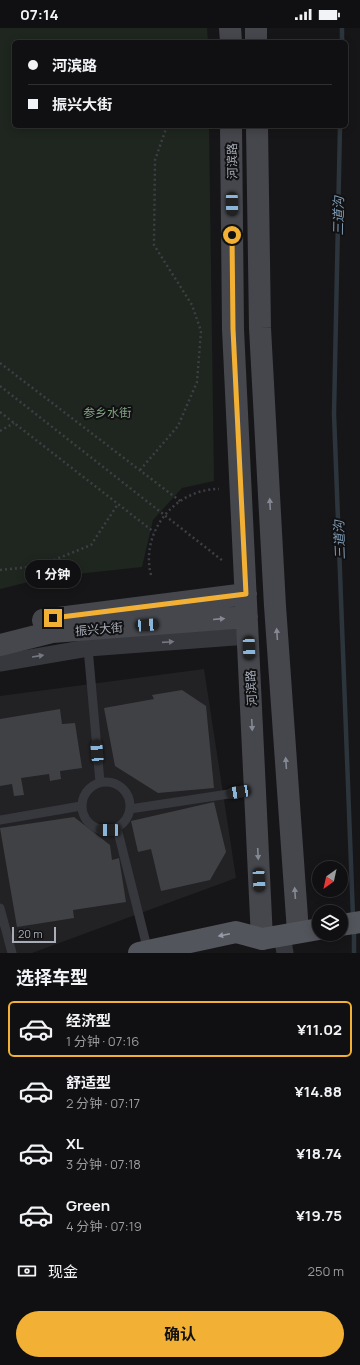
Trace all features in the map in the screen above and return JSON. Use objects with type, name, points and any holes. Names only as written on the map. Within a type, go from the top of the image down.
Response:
[{"type":"main road","points":[[348,924],[360,922]]},
{"type":"main road","points":[[143,952],[236,932],[275,942],[312,931]]},
{"type":"street","points":[[230,28],[230,40]]},
{"type":"street","points":[[256,28],[256,40]]},
{"type":"street","name":"河滨路","points":[[231,128],[233,329],[255,790],[275,942]]},
{"type":"street","points":[[257,128],[260,328],[275,606],[275,942]]},
{"type":"street","name":"振兴大街","points":[[0,630],[53,618],[246,594]]},
{"type":"street","points":[[0,663],[88,648],[248,627]]},
{"type":"street","name":"振兴大街","points":[[0,645],[52,632],[248,627]]},
{"type":"lane","points":[[88,648],[100,782]]},
{"type":"lane","points":[[100,782],[112,782],[120,786],[126,792],[130,800],[128,817],[117,828],[109,830],[101,830],[88,822],[83,815],[81,806],[83,797],[87,790],[94,784],[100,782]]},
{"type":"lane","points":[[130,809],[255,790]]},
{"type":"lane","points":[[0,820],[81,806]]},
{"type":"lane","points":[[117,828],[143,952]]},
{"type":"lane","points":[[0,908],[12,953]]},
{"type":"path","points":[[140,470],[178,426],[197,382],[201,331],[192,305],[154,245],[155,160],[166,128]]},
{"type":"path","points":[[0,363],[180,501]]},
{"type":"path","points":[[0,386],[223,560]]},
{"type":"path","points":[[0,412],[154,532]]},
{"type":"path","points":[[0,431],[14,423]]},
{"type":"path","points":[[151,575],[149,558],[150,545],[154,532],[165,515],[180,501],[200,492],[218,490]]},
{"type":"path","points":[[0,570],[39,566],[91,545],[118,504]]},
{"type":"shaded area","points":[[204,669],[236,878],[32,953],[0,953],[0,696]]},
{"type":"green space","name":"参乡水街","points":[[0,28],[207,28],[208,40],[12,40],[12,128],[209,128],[214,481],[182,488],[153,520],[142,567],[49,577],[0,589]]},
{"type":"building","points":[[182,690],[206,706],[214,788],[158,793],[115,766],[104,708],[154,699],[152,695]]},
{"type":"building","points":[[60,709],[62,724],[75,723],[82,768],[60,771],[61,779],[50,781],[49,774],[21,778],[24,795],[14,796],[12,784],[0,786],[0,719]]},
{"type":"building","points":[[214,802],[226,852],[210,880],[161,891],[151,849],[138,852],[131,821]]},
{"type":"building","points":[[74,817],[110,845],[112,860],[119,858],[126,902],[73,910],[74,918],[17,927],[0,828]]},
{"type":"waterway","name":"三道沟","points":[[342,28],[342,40]]},
{"type":"waterway","name":"三道沟","points":[[340,128],[334,414],[353,917]]},
{"type":"waterway","name":"三道沟","points":[[354,929],[354,953]]},
{"type":"route","points":[[53,618],[246,594],[243,559],[233,329],[232,235]]}]
